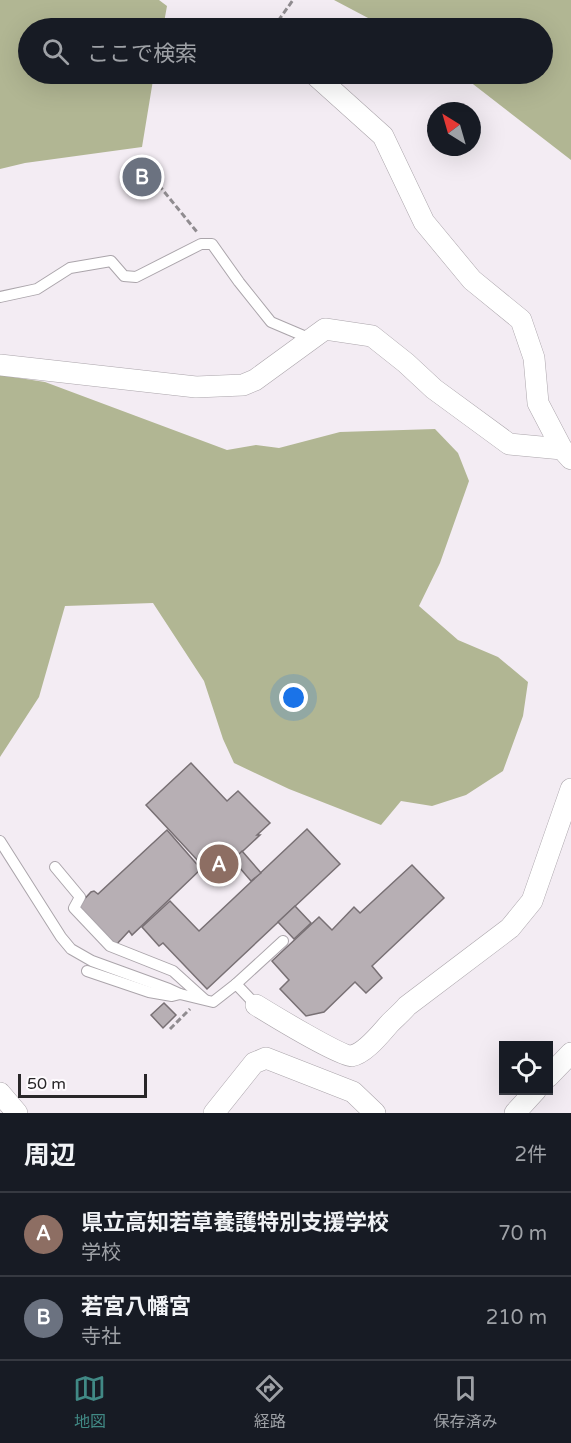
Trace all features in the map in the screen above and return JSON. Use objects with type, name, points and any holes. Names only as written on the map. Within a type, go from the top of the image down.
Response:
[{"type":"street","points":[[325,84],[383,136],[424,222],[472,280],[521,320],[534,358],[538,402],[566,454]]},
{"type":"street","points":[[0,365],[196,387],[243,385],[255,380],[325,329],[372,336],[434,389],[509,444],[566,454]]},
{"type":"street","points":[[256,1005],[348,1056],[359,1053],[371,1044],[407,1006],[510,928],[521,915],[532,901],[571,789]]},
{"type":"street","points":[[553,1073],[571,1053]]},
{"type":"street","points":[[214,1113],[254,1063],[266,1058],[353,1092],[375,1113]]},
{"type":"street","points":[[0,1093],[16,1113]]},
{"type":"street","points":[[515,1113],[531,1095]]},
{"type":"lane","points":[[0,297],[37,289],[70,268],[111,261],[124,276],[135,277],[201,244],[212,244],[271,322],[311,340]]},
{"type":"lane","points":[[0,841],[46,915],[71,949],[92,961],[180,994],[213,1002],[283,941]]},
{"type":"lane","points":[[55,867],[80,897],[74,908],[110,946],[172,971],[204,999]]},
{"type":"lane","points":[[87,971],[148,992],[172,996],[180,994]]},
{"type":"lane","points":[[236,984],[256,1005]]},
{"type":"path","points":[[280,18],[293,0]]},
{"type":"path","points":[[153,178],[207,244]]},
{"type":"path","points":[[170,1029],[183,1015]]},
{"type":"green space","points":[[0,0],[159,0],[167,6],[165,18],[18,18],[18,84],[152,84],[142,147],[25,163],[0,169]]},
{"type":"green space","points":[[334,0],[571,0],[571,160],[473,84],[553,84],[553,18],[368,18]]},
{"type":"green space","points":[[0,375],[45,382],[227,450],[256,445],[279,448],[340,432],[435,429],[458,453],[469,481],[440,563],[419,606],[458,640],[498,657],[528,682],[523,716],[503,771],[466,795],[432,806],[401,801],[381,825],[289,789],[234,763],[223,739],[204,681],[153,603],[65,606],[39,697],[0,757]]},
{"type":"building","points":[[191,763],[227,801],[238,791],[270,823],[214,878],[146,805]]},
{"type":"building","points":[[307,829],[340,864],[207,989],[163,943],[159,946],[142,927],[170,901],[199,931]]},
{"type":"building","points":[[167,830],[201,869],[132,935],[129,931],[116,945],[78,906],[91,892],[98,894]]},
{"type":"building","points":[[242,851],[261,873],[251,881],[233,860]]},
{"type":"building","points":[[412,865],[444,898],[372,966],[382,978],[366,993],[355,982],[324,1012],[306,1016],[280,989],[289,980],[272,961],[319,917],[332,930],[354,907],[360,913]]},
{"type":"building","points":[[295,906],[311,923],[294,939],[278,922]]},
{"type":"building","points":[[164,1003],[176,1015],[163,1028],[151,1015]]},
{"type":"place","name":"若宮八幡宮","points":[[142,177]]},
{"type":"place","name":"県立高知若草養護特別支援学校","points":[[219,864]]}]
